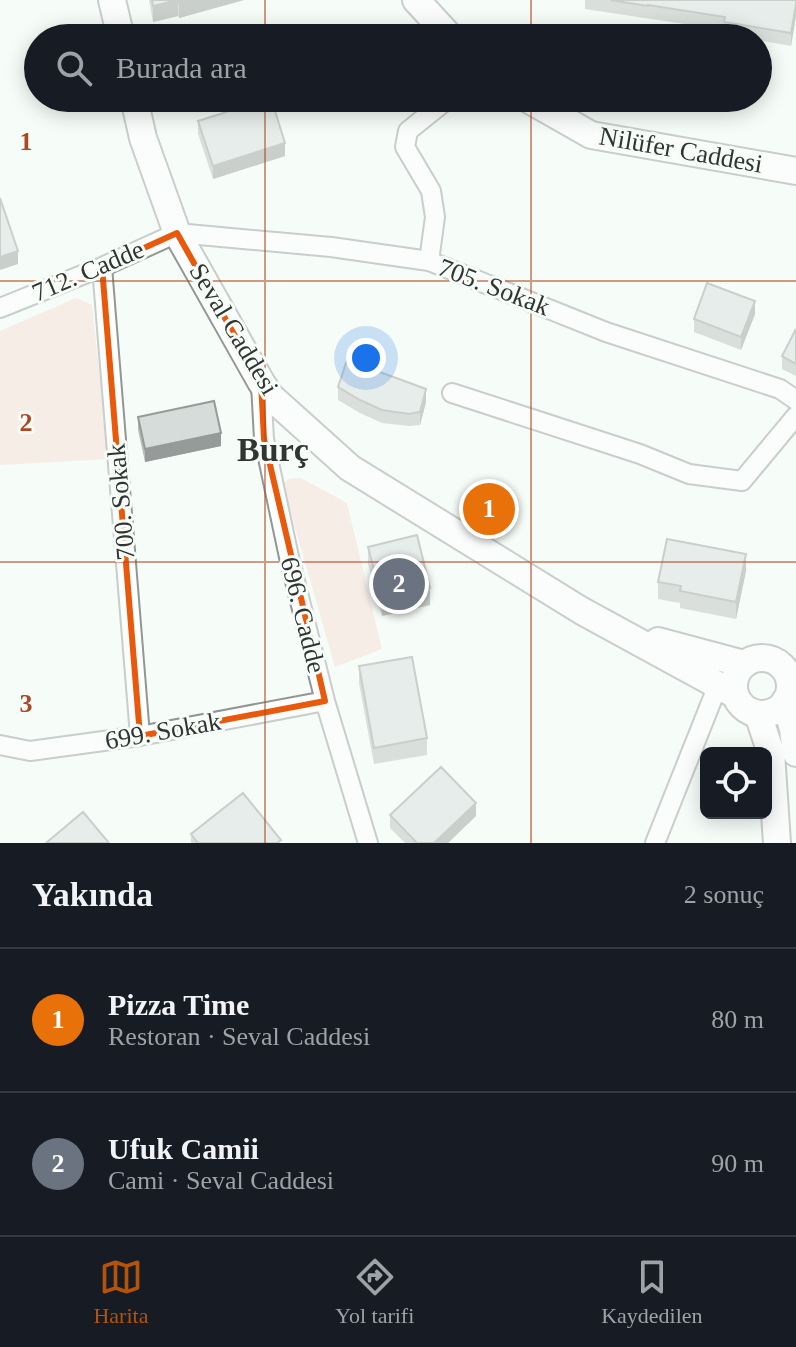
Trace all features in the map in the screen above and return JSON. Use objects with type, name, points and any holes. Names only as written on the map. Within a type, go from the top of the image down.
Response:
[{"type":"main road","points":[[112,0],[118,24]]},
{"type":"main road","points":[[416,0],[438,24]]},
{"type":"main road","name":"Seval Caddesi","points":[[137,112],[143,138],[177,233],[271,397],[350,468],[568,603],[726,690],[743,708],[758,714]]},
{"type":"main road","name":"Nilüfer Caddesi","points":[[551,112],[591,135],[796,171]]},
{"type":"main road","name":"Seval Caddesi","points":[[616,630],[756,662]]},
{"type":"main road","points":[[726,690],[735,678],[756,662],[796,651]]},
{"type":"main road","points":[[756,662],[781,666],[788,676],[796,753]]},
{"type":"main road","points":[[777,843],[771,753],[758,714],[774,712],[790,689]]},
{"type":"street","points":[[429,261],[435,217],[431,191],[405,147],[408,131],[432,112]]},
{"type":"street","name":"705. Sokak","points":[[177,233],[331,247],[429,261],[606,332],[780,389],[796,400]]},
{"type":"street","name":"712. Cadde","points":[[0,308],[177,233]]},
{"type":"street","name":"700. Sokak","points":[[102,267],[140,736]]},
{"type":"street","name":"696. Cadde","points":[[261,382],[264,439],[289,557],[325,701],[368,843]]},
{"type":"street","points":[[452,393],[640,454],[689,474],[742,481],[796,416]]},
{"type":"street","points":[[655,843],[726,690]]},
{"type":"street","name":"699. Sokak","points":[[0,745],[30,751],[140,736],[325,701]]},
{"type":"highlighted area","points":[[177,233],[261,382],[264,439],[325,701],[140,736],[102,267]]},
{"type":"shaded area","points":[[76,298],[92,305],[109,459],[0,465],[0,331]]},
{"type":"shaded area","points":[[301,478],[347,503],[382,649],[335,667],[284,489],[288,479]]},
{"type":"building","points":[[152,0],[178,0],[153,6]]},
{"type":"building","points":[[610,0],[796,0],[791,33],[772,30],[772,24],[736,24],[724,22],[725,17]]},
{"type":"building","points":[[227,112],[275,112],[285,143],[213,166],[198,121]]},
{"type":"building","points":[[0,198],[18,251],[0,257]]},
{"type":"building","points":[[707,283],[755,301],[741,337],[694,319]]},
{"type":"building","points":[[796,329],[796,364],[782,356]]},
{"type":"building","points":[[347,360],[426,389],[420,412],[409,414],[382,410],[338,387]]},
{"type":"building","points":[[214,401],[221,433],[145,449],[138,417]]},
{"type":"building","points":[[417,535],[430,588],[382,599],[368,547]]},
{"type":"building","points":[[667,539],[746,554],[736,602],[680,591],[681,586],[658,582]]},
{"type":"building","points":[[412,657],[427,738],[374,748],[359,666]]},
{"type":"building","points":[[441,767],[476,803],[434,843],[417,843],[390,815]]},
{"type":"building","points":[[243,793],[281,840],[277,843],[198,843],[191,834]]},
{"type":"building","points":[[83,812],[109,843],[46,843]]},
{"type":"place","name":"Pizza Time","points":[[489,509]]},
{"type":"place","name":"Ufuk Camii","points":[[399,584]]},
{"type":"district","name":"Burç","points":[[273,449]]}]
